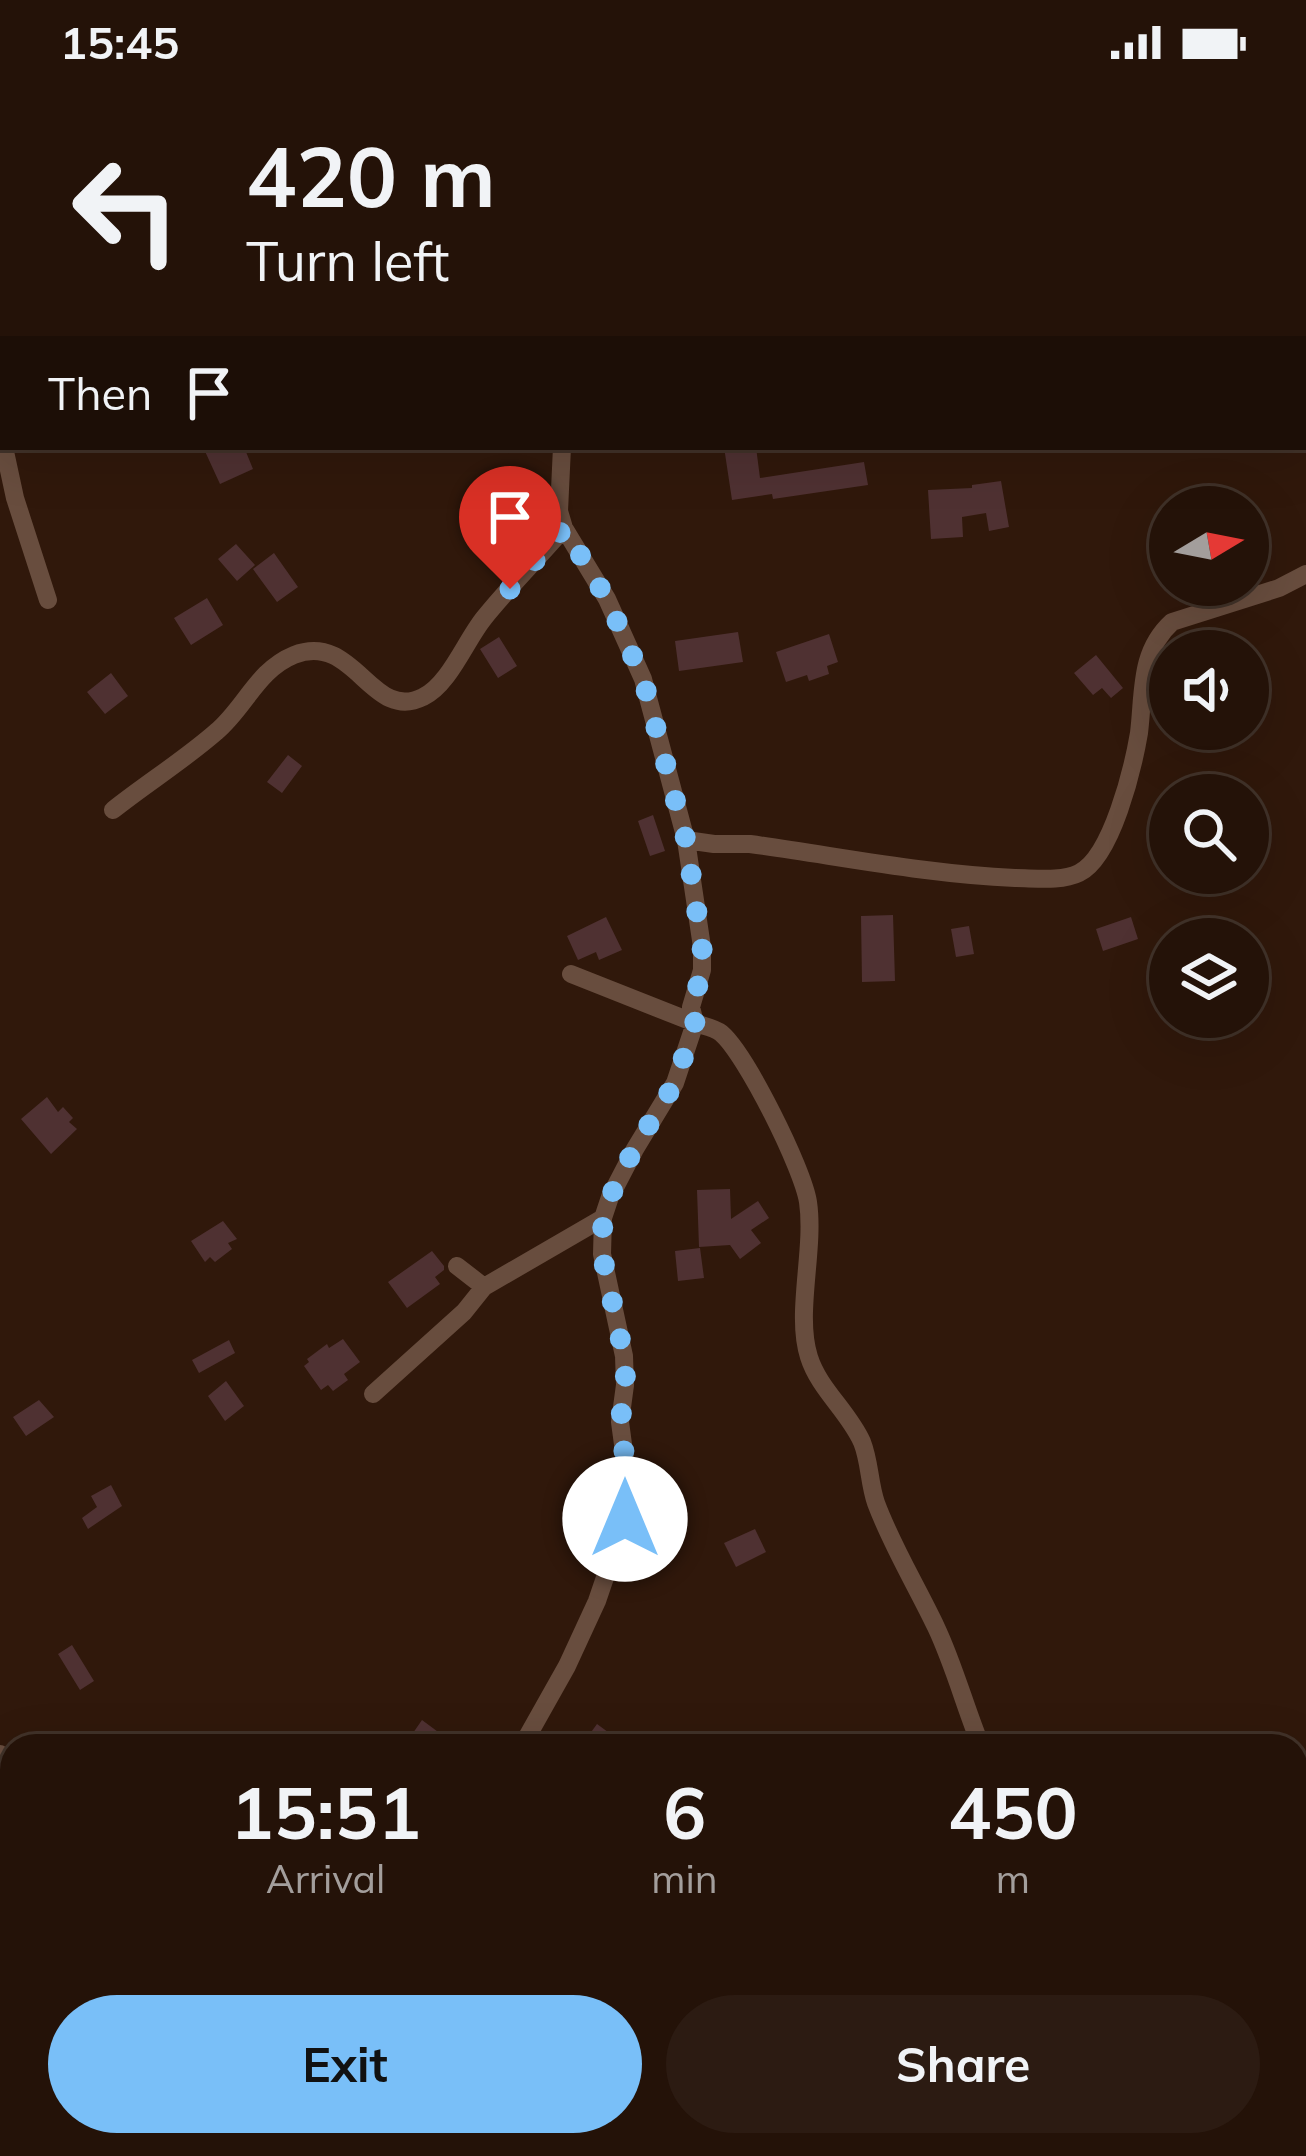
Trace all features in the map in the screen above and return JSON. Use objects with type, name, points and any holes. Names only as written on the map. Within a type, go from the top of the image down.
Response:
[{"type":"street","points":[[4,450],[48,600]]},
{"type":"street","points":[[529,1734],[597,1601],[625,1519],[627,1474],[620,1422],[626,1385],[624,1356],[602,1254],[603,1218],[634,1149],[675,1083],[695,1023],[691,1007],[703,970],[686,840],[643,679],[607,599],[564,528],[562,450]]},
{"type":"street","points":[[113,810],[219,731],[270,668],[294,656],[321,651],[340,657],[383,696],[402,703],[435,690],[482,620],[564,528]]},
{"type":"street","points":[[686,840],[751,844],[982,876],[1047,879],[1077,874],[1096,859],[1115,820],[1138,736],[1149,652],[1158,634],[1172,622],[1279,588],[1306,574]]},
{"type":"street","points":[[572,974],[720,1032],[785,1138],[808,1203],[804,1323],[809,1359],[861,1440],[876,1503],[938,1631],[977,1734]]},
{"type":"street","points":[[373,1394],[464,1312],[484,1286],[603,1218]]},
{"type":"street","points":[[457,1266],[484,1286]]},
{"type":"building","points":[[204,450],[245,450],[253,469],[220,484]]},
{"type":"building","points":[[724,450],[756,450],[760,478],[864,462],[868,485],[732,500]]},
{"type":"building","points":[[1001,481],[1009,527],[989,531],[986,513],[962,517],[963,537],[931,539],[928,490]]},
{"type":"building","points":[[236,544],[255,565],[237,581],[218,559]]},
{"type":"building","points":[[274,553],[298,587],[277,602],[253,569]]},
{"type":"building","points":[[207,598],[223,625],[191,645],[174,618]]},
{"type":"building","points":[[738,632],[743,662],[679,671],[675,641]]},
{"type":"building","points":[[829,634],[838,662],[827,666],[829,674],[786,682],[776,652]]},
{"type":"building","points":[[499,637],[517,666],[498,678],[480,649]]},
{"type":"building","points":[[1096,655],[1123,688],[1111,698],[1102,688],[1093,695],[1074,673]]},
{"type":"building","points":[[111,673],[128,696],[105,714],[87,692]]},
{"type":"building","points":[[288,755],[302,766],[282,793],[267,782]]},
{"type":"building","points":[[653,815],[665,851],[650,856],[638,821]]},
{"type":"building","points":[[893,915],[895,981],[862,982],[861,916]]},
{"type":"building","points":[[606,917],[622,950],[599,960],[596,952],[578,960],[567,936]]},
{"type":"building","points":[[1131,917],[1138,939],[1103,951],[1096,929]]},
{"type":"building","points":[[969,926],[974,954],[956,957],[951,929]]},
{"type":"building","points":[[47,1097],[58,1112],[63,1107],[77,1129],[51,1154],[21,1119]]},
{"type":"building","points":[[730,1189],[731,1219],[758,1201],[769,1218],[751,1230],[761,1243],[740,1259],[730,1245],[699,1247],[697,1190]]},
{"type":"building","points":[[223,1221],[237,1239],[228,1243],[232,1249],[215,1262],[210,1257],[205,1262],[191,1241]]},
{"type":"building","points":[[700,1248],[704,1278],[678,1281],[675,1251]]},
{"type":"building","points":[[432,1251],[444,1266],[435,1277],[440,1284],[407,1308],[388,1282]]},
{"type":"building","points":[[343,1339],[360,1362],[333,1391],[328,1385],[321,1390],[304,1366],[307,1359]]},
{"type":"building","points":[[229,1340],[235,1353],[199,1373],[192,1360]]},
{"type":"building","points":[[226,1381],[244,1406],[225,1421],[208,1396]]},
{"type":"building","points":[[39,1400],[54,1417],[26,1436],[13,1417]]},
{"type":"building","points":[[111,1485],[122,1506],[88,1529],[82,1518],[97,1507],[91,1496]]},
{"type":"building","points":[[755,1529],[766,1552],[736,1567],[724,1543]]},
{"type":"building","points":[[72,1645],[94,1681],[80,1690],[58,1654]]},
{"type":"building","points":[[422,1720],[441,1734],[412,1734]]},
{"type":"building","points":[[597,1724],[611,1734],[590,1734]]},
{"type":"route","points":[[510,589],[564,528],[607,599],[643,679],[686,840],[702,946],[703,970],[691,1007],[695,1023],[675,1083],[634,1149],[603,1218],[602,1254],[624,1356],[626,1385],[620,1422],[627,1474],[625,1519]]}]
